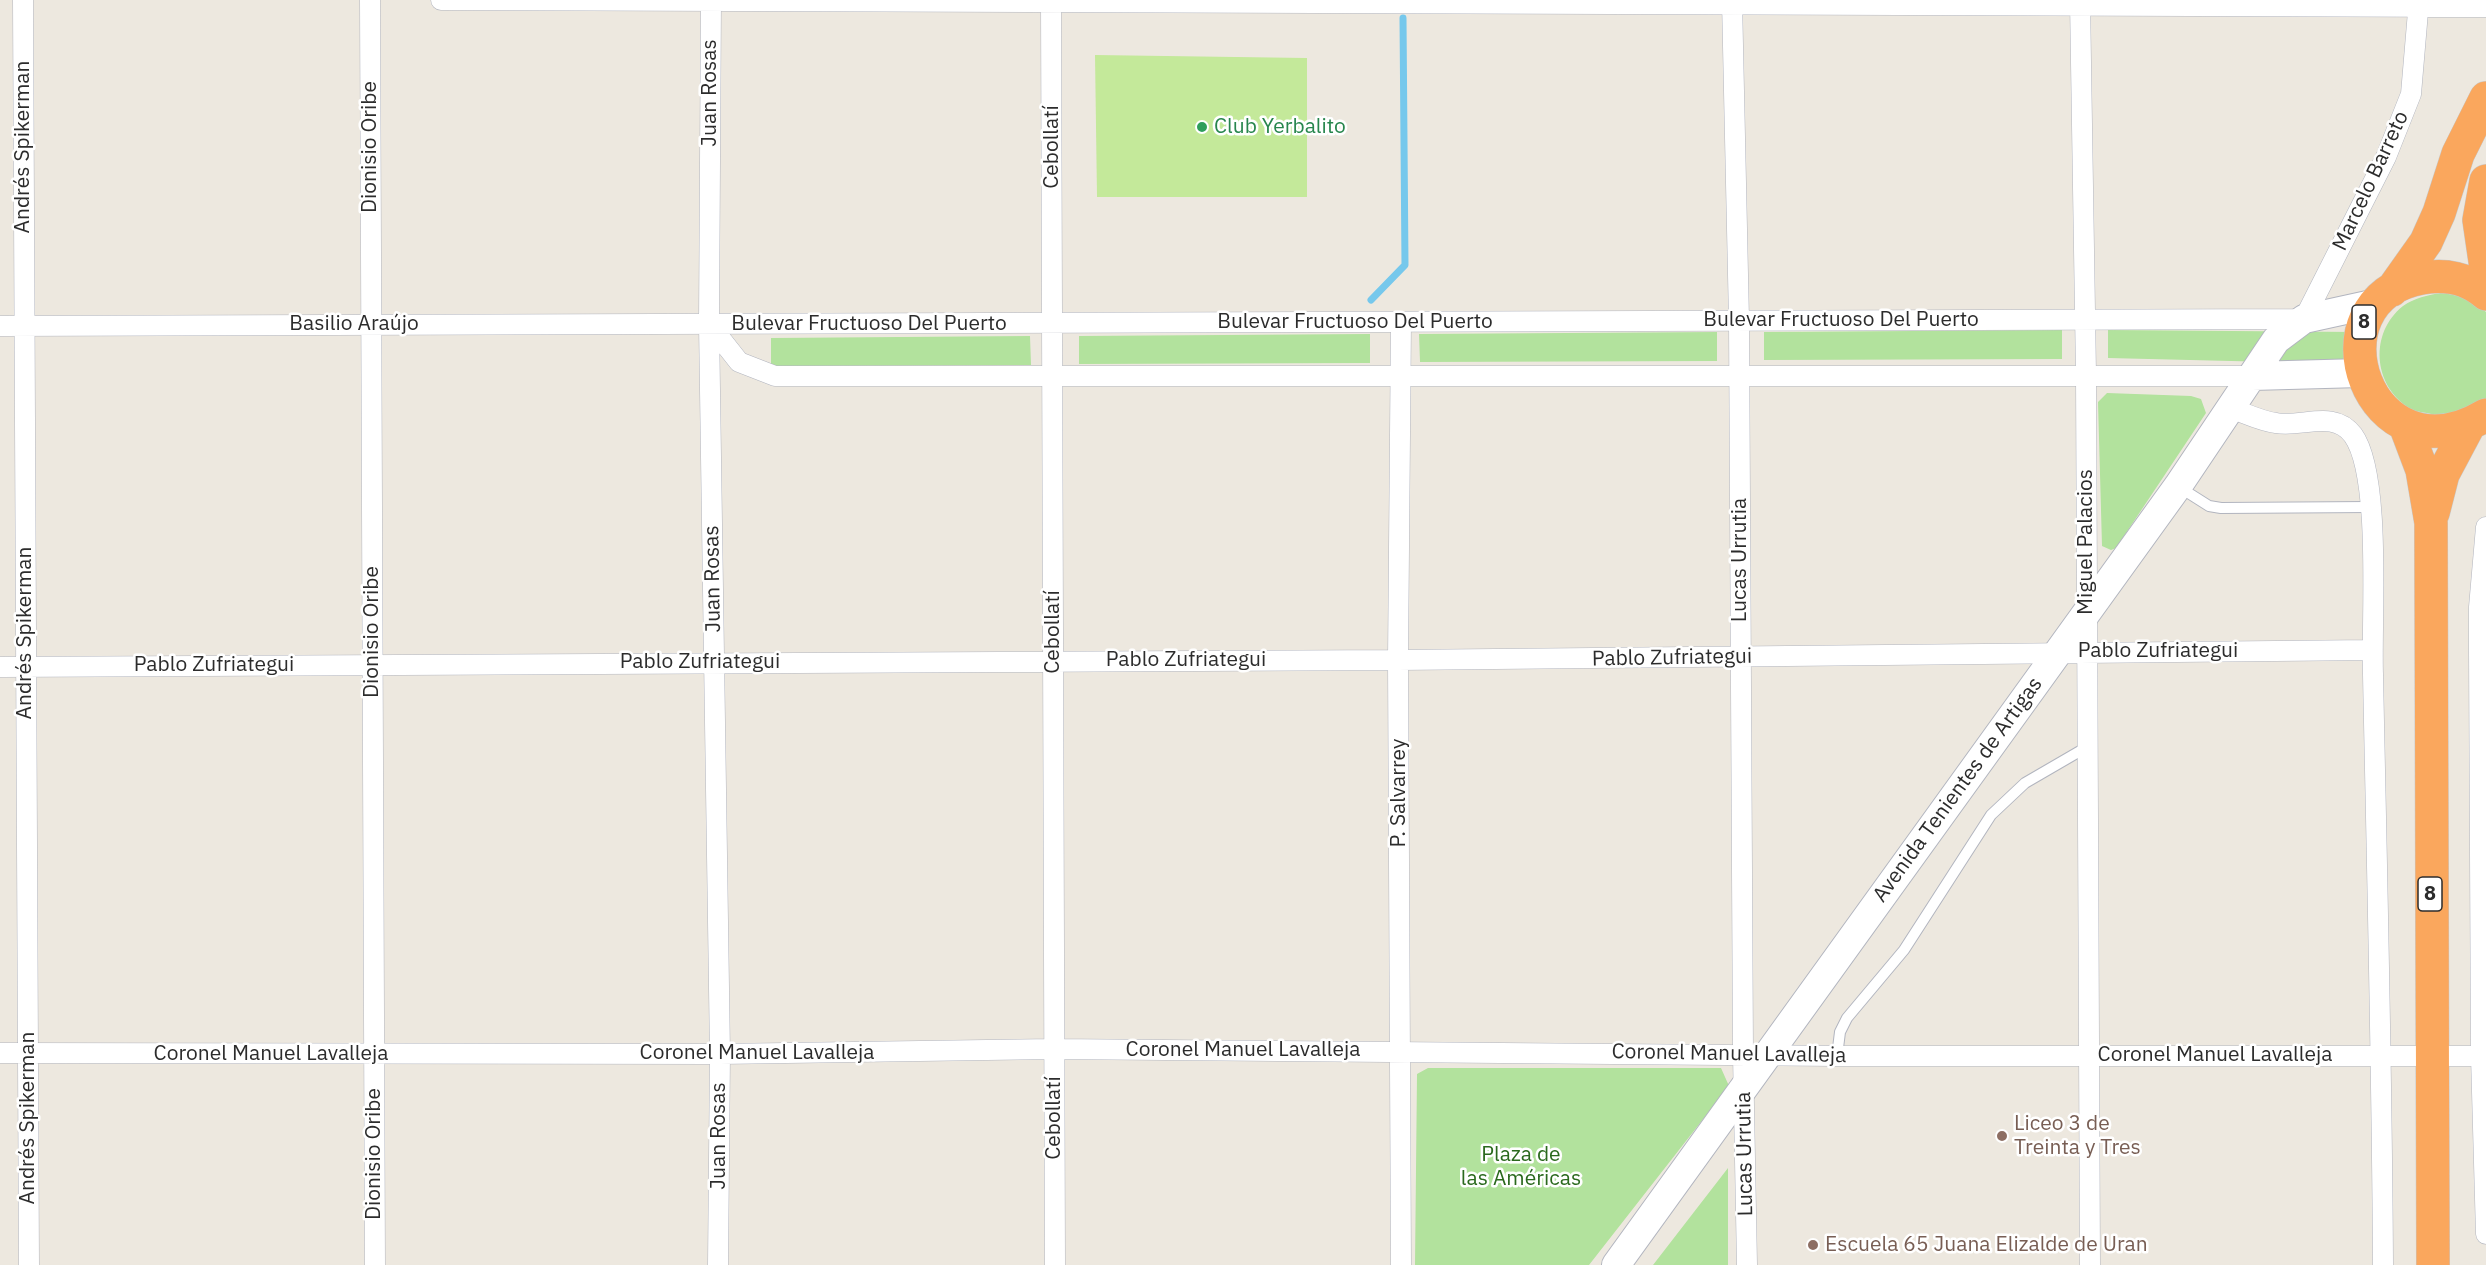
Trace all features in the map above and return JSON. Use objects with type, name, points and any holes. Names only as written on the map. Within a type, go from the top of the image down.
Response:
[{"type":"highway","name":"8","points":[[2477,420],[2448,432],[2426,431],[2405,425],[2386,413],[2370,395],[2361,373],[2359,355],[2365,320],[2426,242],[2439,213],[2458,154],[2486,98]]},
{"type":"highway","points":[[2486,181],[2479,220],[2486,268]]},
{"type":"highway","name":"8","points":[[2385,296],[2413,280],[2435,276],[2458,278],[2486,294]]},
{"type":"highway","name":"8","points":[[2431,523],[2443,474],[2477,420]]},
{"type":"highway","name":"8","points":[[2405,425],[2422,470],[2431,523],[2433,1265]]},
{"type":"street","name":"Andrés Spikerman","points":[[23,0],[29,1265]]},
{"type":"street","name":"Dionisio Oribe","points":[[370,0],[369,324],[373,664],[375,1265]]},
{"type":"street","points":[[441,0],[2419,4],[2486,7]]},
{"type":"street","name":"Juan Rosas","points":[[711,0],[709,324],[720,1054],[718,1265]]},
{"type":"street","name":"Cebollatí","points":[[1051,1],[1055,1265]]},
{"type":"street","name":"Lucas Urrutia","points":[[1732,2],[1739,320],[1740,657],[1756,1054]]},
{"type":"street","name":"Miguel Palacios","points":[[2080,3],[2086,374],[2090,1265]]},
{"type":"street","name":"Marcelo Barreto","points":[[2304,319],[2386,157],[2410,94],[2419,4]]},
{"type":"street","name":"Bulevar Fructuoso Del Puerto","points":[[709,324],[2304,319],[2385,296]]},
{"type":"street","name":"Avenida Tenientes de Artigas","points":[[1616,1265],[1743,1092],[1756,1054],[2178,486],[2276,340],[2304,319]]},
{"type":"street","name":"P. Salvarrey","points":[[1401,322],[1398,660],[1401,1265]]},
{"type":"street","name":"Basilio Araújo","points":[[0,326],[709,324]]},
{"type":"street","name":"Bulevar Fructuoso Del Puerto","points":[[709,324],[739,362],[775,376],[2086,374],[2252,376],[2361,373]]},
{"type":"street","points":[[2230,408],[2278,424],[2325,419],[2352,433],[2364,463],[2370,507],[2382,1057],[2383,1265]]},
{"type":"street","points":[[2486,527],[2479,607],[2482,650],[2486,1234]]},
{"type":"street","name":"Pablo Zufriategui","points":[[0,667],[1398,660],[2372,650]]},
{"type":"street","name":"Coronel Manuel Lavalleja","points":[[0,1053],[720,1054],[1053,1049],[1837,1056],[2088,1054],[2483,1056]]},
{"type":"street","name":"Lucas Urrutia","points":[[1743,1092],[1747,1265]]},
{"type":"lane","points":[[2178,486],[2209,506],[2221,508],[2370,507]]},
{"type":"lane","points":[[1837,1056],[1840,1032],[1848,1018],[1904,950],[1991,814],[2025,783],[2087,747]]},
{"type":"green space","name":"Club Yerbalito","points":[[1095,55],[1307,58],[1307,197],[1097,197]]},
{"type":"green space","points":[[2441,293],[2465,298],[2486,312],[2486,400],[2463,413],[2447,417],[2414,410],[2397,398],[2382,373],[2380,358],[2380,344],[2392,317],[2412,301]]},
{"type":"green space","points":[[2062,330],[2062,359],[1764,360],[1764,332]]},
{"type":"green space","points":[[2108,330],[2356,332],[2354,364],[2108,358]]},
{"type":"green space","points":[[1717,332],[1717,361],[1420,362],[1419,334]]},
{"type":"green space","points":[[1370,334],[1370,363],[1079,364],[1079,336]]},
{"type":"green space","points":[[1030,336],[1031,365],[771,366],[771,338]]},
{"type":"green space","points":[[2107,393],[2191,396],[2201,399],[2206,413],[2116,548],[2111,550],[2102,546],[2098,402]]},
{"type":"green space","name":"Plaza de las Américas","points":[[1428,1068],[1721,1068],[1729,1086],[1589,1265],[1415,1265],[1417,1074]]},
{"type":"green space","points":[[1728,1168],[1728,1265],[1653,1265]]},
{"type":"waterway","points":[[1371,300],[1405,265],[1403,18]]},
{"type":"place","name":"Club Yerbalito","points":[[1202,127]]},
{"type":"place","name":"Liceo 3 de Treinta y Tres","points":[[2002,1136]]},
{"type":"place","name":"Escuela 65 Juana Elizalde de Uran","points":[[1813,1245]]}]
